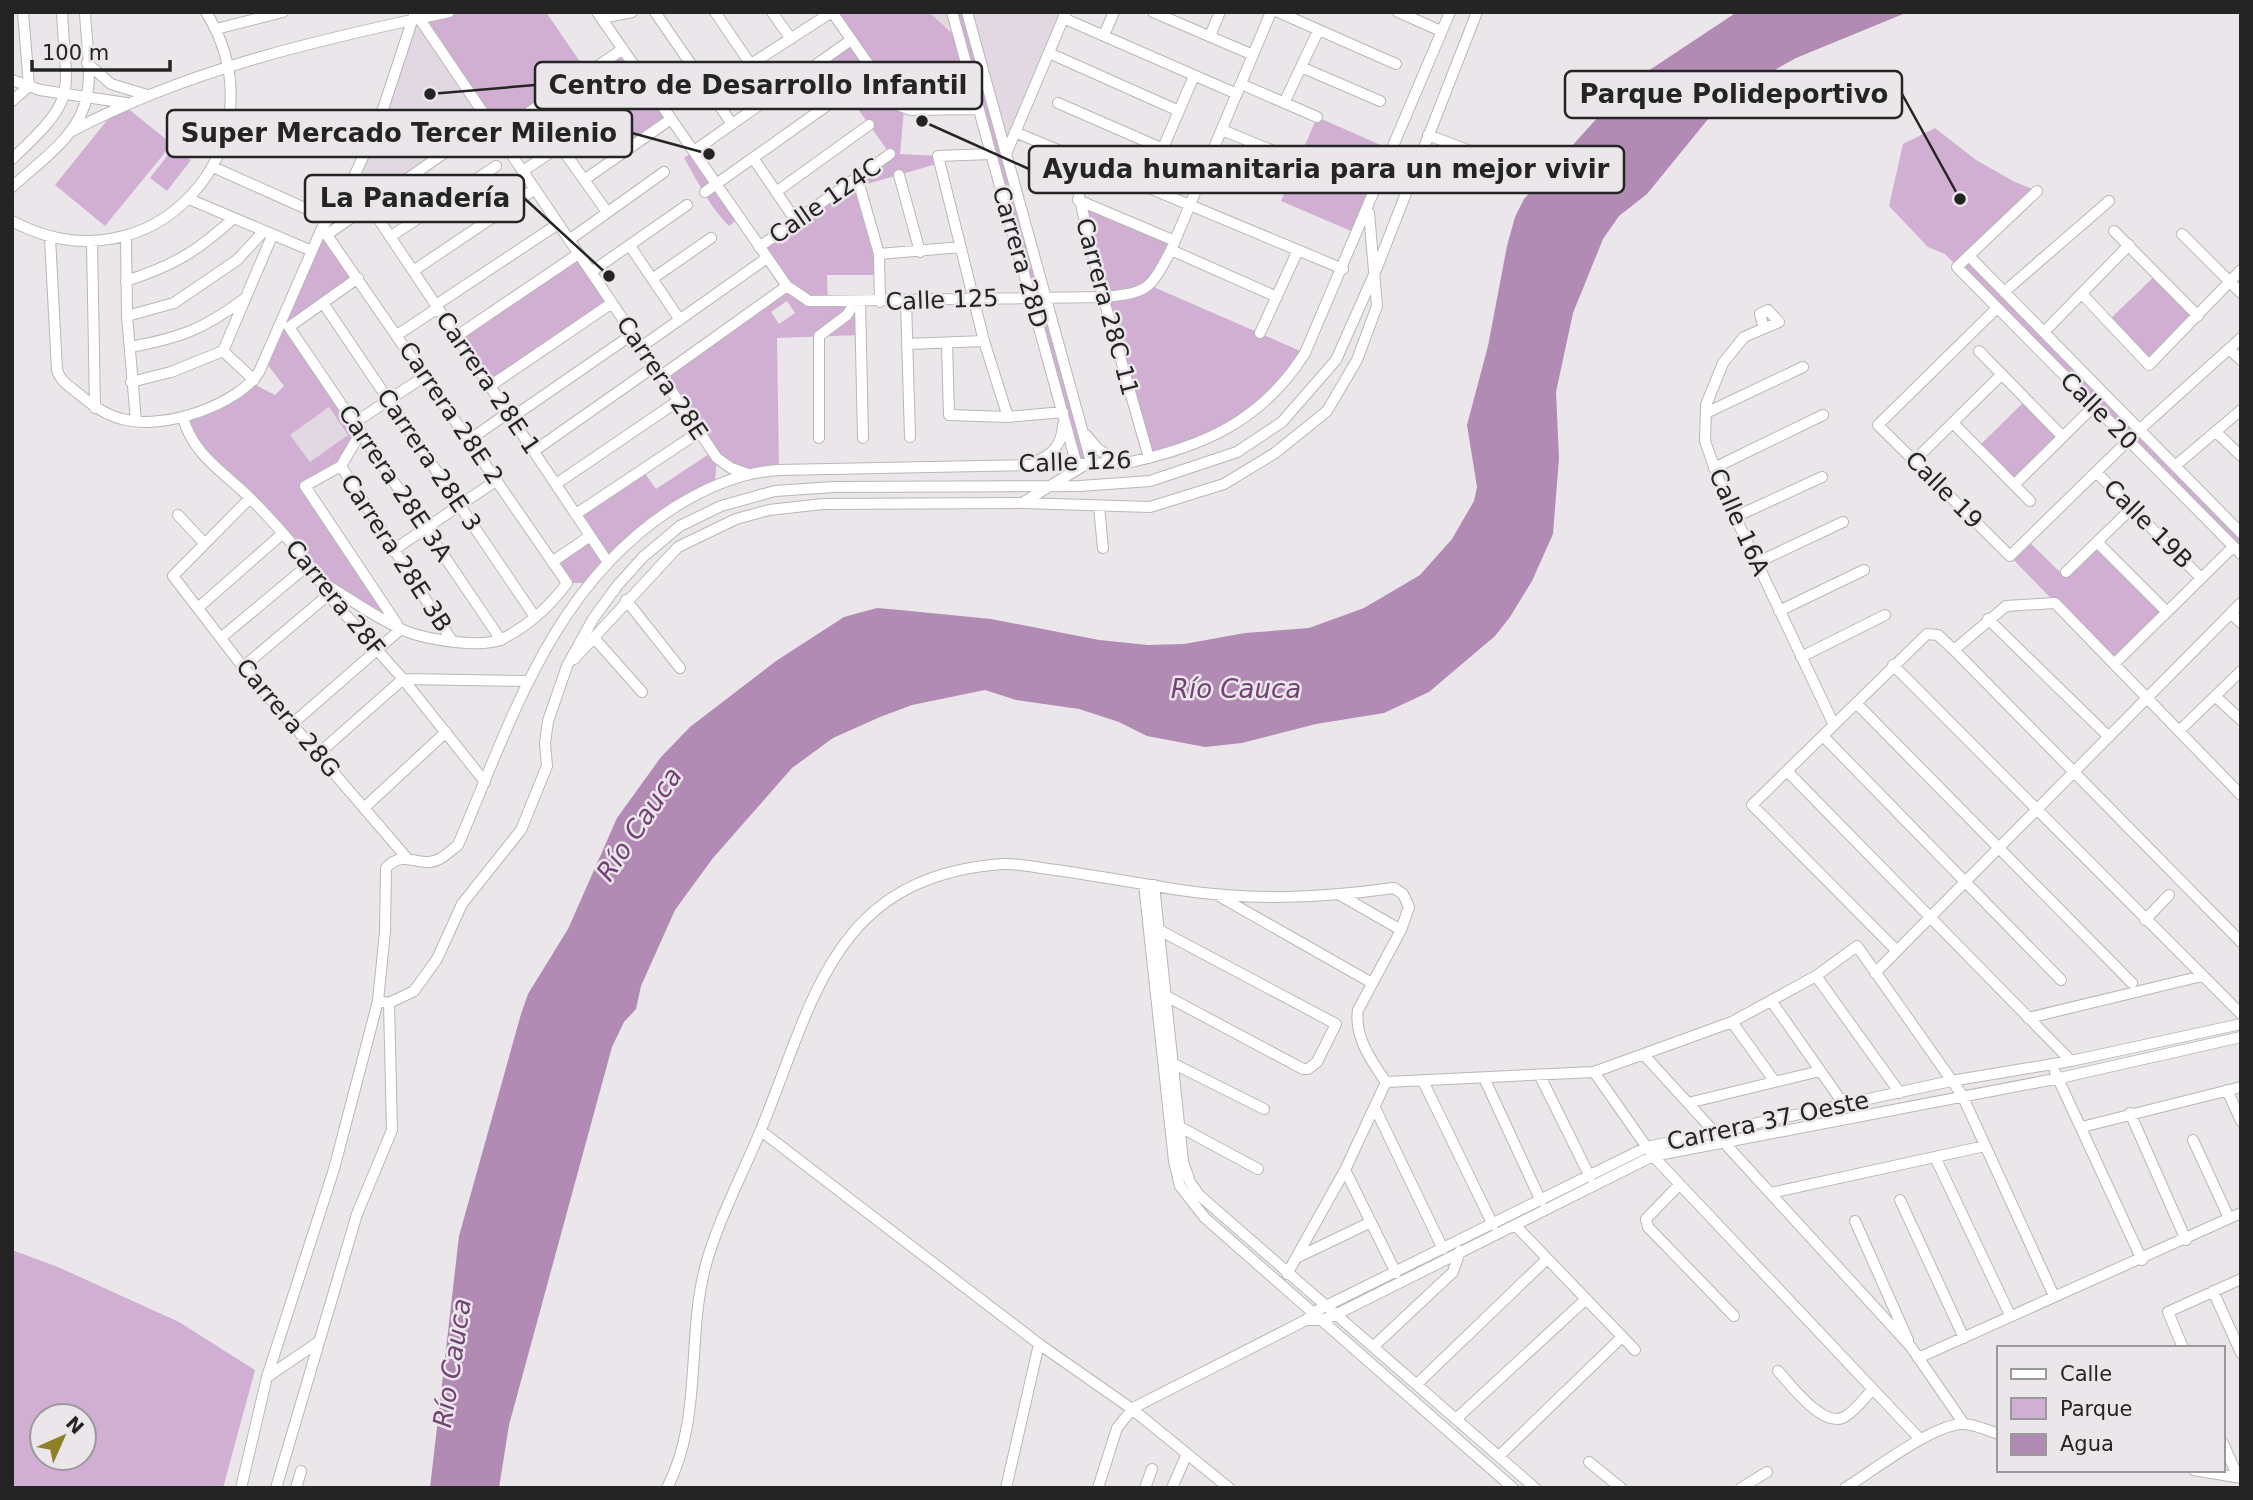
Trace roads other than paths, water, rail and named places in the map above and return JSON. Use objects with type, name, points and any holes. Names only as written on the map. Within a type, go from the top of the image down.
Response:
[{"type":"street","points":[[23,12],[29,86]]},
{"type":"street","points":[[12,159],[47,126],[66,94],[68,70],[62,12]]},
{"type":"street","points":[[72,131],[87,97],[85,12]]},
{"type":"street","points":[[12,221],[50,237],[92,242],[126,236],[160,221],[189,199],[214,167],[228,131],[232,107],[230,66],[216,29],[206,12]]},
{"type":"street","points":[[216,29],[257,15],[283,12]]},
{"type":"street","points":[[12,187],[72,131],[125,103],[230,66],[415,17],[449,12]]},
{"type":"street","points":[[534,451],[787,286],[600,14],[632,12]]},
{"type":"street","points":[[655,12],[732,124]]},
{"type":"street","points":[[715,12],[751,65]]},
{"type":"street","points":[[772,12],[791,39]]},
{"type":"street","points":[[709,91],[832,12],[897,105],[904,108],[979,110]]},
{"type":"street","name":"Carrera 28D","points":[[952,12],[1076,462]]},
{"type":"street","name":"Carrera 28D","points":[[967,12],[1091,462]]},
{"type":"street","points":[[1104,35],[1114,12]]},
{"type":"street","points":[[1153,12],[1253,55]]},
{"type":"street","points":[[1210,36],[1220,12]]},
{"type":"street","name":"Calle 125","points":[[787,286],[809,301],[857,302],[1032,297],[1103,298],[1142,292],[1156,278],[1192,205],[1271,12]]},
{"type":"street","points":[[1278,12],[1396,64]]},
{"type":"street","points":[[1398,12],[1441,31]]},
{"type":"street","name":"Calle 126","points":[[406,857],[428,862],[442,857],[458,845],[528,681],[587,583],[642,528],[711,487],[748,474],[779,470],[1118,462],[1149,458],[1212,438],[1242,420],[1292,373],[1305,353],[1450,12]]},
{"type":"street","points":[[384,1002],[403,998],[419,985],[437,959],[462,904],[521,830],[547,766],[545,743],[548,721],[567,666],[593,619],[643,557],[680,526],[722,506],[775,491],[834,487],[1055,484],[1080,486],[1150,481],[1237,452],[1282,422],[1336,360],[1376,270],[1477,12]]},
{"type":"street","points":[[1006,154],[1065,15],[1194,76],[1284,103],[1317,117]]},
{"type":"street","points":[[50,237],[57,370],[62,380],[95,408],[136,421],[183,418],[219,403],[254,380],[285,326],[312,251],[348,190],[379,121],[415,17]]},
{"type":"street","name":"Carrera 28E","points":[[415,17],[717,458],[731,468],[748,474]]},
{"type":"street","points":[[1284,103],[1318,31]]},
{"type":"street","points":[[694,151],[851,40]]},
{"type":"street","points":[[497,134],[623,49]]},
{"type":"street","points":[[1049,53],[1178,111]]},
{"type":"street","points":[[87,63],[111,83],[147,95]]},
{"type":"street","points":[[1301,67],[1380,101]]},
{"type":"street","points":[[1163,148],[1194,76]]},
{"type":"street","points":[[12,80],[66,94],[125,103]]},
{"type":"street","points":[[12,101],[29,86]]},
{"type":"street","points":[[705,192],[846,92]]},
{"type":"street","points":[[1058,103],[1207,167]]},
{"type":"street","points":[[523,171],[613,110]]},
{"type":"street","points":[[584,180],[671,119]]},
{"type":"street","points":[[326,226],[369,205],[489,122]]},
{"type":"street","points":[[776,192],[869,125]]},
{"type":"street","points":[[1222,130],[1298,162]]},
{"type":"street","points":[[1015,132],[1343,269]]},
{"type":"street","points":[[1428,135],[1473,152]]},
{"type":"street","points":[[560,146],[607,212]]},
{"type":"street","name":"Calle 124C","points":[[759,247],[890,154]]},
{"type":"street","points":[[991,154],[938,156],[984,341],[1008,417]]},
{"type":"street","name":"Carrera 28C 11","points":[[1069,154],[1103,298],[1149,458]]},
{"type":"street","points":[[753,158],[796,221]]},
{"type":"street","points":[[390,237],[496,166]]},
{"type":"street","points":[[214,167],[326,226]]},
{"type":"street","points":[[569,240],[664,172]]},
{"type":"street","points":[[899,175],[920,253]]},
{"type":"street","points":[[857,177],[878,254],[880,302]]},
{"type":"street","points":[[413,271],[535,189]]},
{"type":"street","points":[[1969,256],[2037,191]]},
{"type":"street","points":[[189,199],[312,251]]},
{"type":"street","points":[[1078,200],[1277,297]]},
{"type":"street","points":[[2004,292],[2109,201]]},
{"type":"street","name":"Carrera 28E 1","points":[[369,205],[607,561]]},
{"type":"street","points":[[591,272],[687,205]]},
{"type":"street","points":[[567,666],[678,547],[736,519],[769,510],[823,504],[1022,503],[1150,507],[1224,484],[1275,453],[1327,411],[1357,360],[1377,306],[1376,270],[1368,209]]},
{"type":"street","points":[[126,281],[167,268],[205,244],[234,218]]},
{"type":"street","points":[[397,335],[558,223]]},
{"type":"street","name":"Carrera 28E 2","points":[[326,226],[358,278],[566,583]]},
{"type":"street","points":[[2114,231],[2198,316]]},
{"type":"street","points":[[131,382],[171,372],[223,351],[268,234]]},
{"type":"street","points":[[127,316],[174,303],[237,260],[268,234]]},
{"type":"street","points":[[2182,234],[2241,293]]},
{"type":"street","points":[[126,236],[127,316],[136,421]]},
{"type":"street","points":[[652,279],[711,238]]},
{"type":"street","points":[[92,242],[95,408]]},
{"type":"street","points":[[630,246],[680,320]]},
{"type":"street","points":[[2044,332],[2129,246]]},
{"type":"street","points":[[878,254],[920,253],[961,247]]},
{"type":"street","points":[[1261,333],[1298,250]]},
{"type":"street","points":[[457,336],[578,254]]},
{"type":"street","name":"Calle 20","points":[[2237,550],[1957,267],[1969,256],[2241,533]]},
{"type":"street","name":"Calle 124C","points":[[642,347],[766,258]]},
{"type":"street","points":[[2082,294],[2148,365],[2241,271]]},
{"type":"street","points":[[285,326],[358,278]]},
{"type":"street","points":[[130,347],[171,339],[211,324],[244,299]]},
{"type":"street","points":[[819,439],[819,336],[848,315],[857,302]]},
{"type":"street","points":[[857,302],[863,438]]},
{"type":"street","points":[[906,302],[910,437]]},
{"type":"street","name":"Carrera 28E 3","points":[[323,303],[535,617]]},
{"type":"street","points":[[490,386],[612,303]]},
{"type":"street","points":[[1353,322],[1377,306]]},
{"type":"street","name":"Calle 19","points":[[1997,308],[1878,425],[2010,556],[2096,472]]},
{"type":"street","name":"Carrera 28E 3A","points":[[285,326],[358,428],[500,640]]},
{"type":"street","name":"Calle 16A","points":[[1764,328],[1736,343],[1723,363],[1706,413],[1704,441],[1735,517],[1833,725]]},
{"type":"street","points":[[469,440],[633,334]]},
{"type":"street","points":[[2096,472],[2241,338]]},
{"type":"street","points":[[907,344],[984,341]]},
{"type":"street","points":[[947,343],[949,415],[1008,417],[1063,412],[1060,441],[1045,458],[1032,464]]},
{"type":"street","points":[[2230,349],[2241,360]]},
{"type":"street","points":[[223,351],[254,380]]},
{"type":"street","points":[[1979,351],[2063,437]]},
{"type":"street","points":[[1706,413],[1803,367]]},
{"type":"street","points":[[1914,461],[2002,374]]},
{"type":"street","points":[[401,629],[305,486],[341,466],[358,428],[388,400],[425,376]]},
{"type":"street","points":[[556,484],[678,401]]},
{"type":"street","points":[[2014,485],[2094,406]]},
{"type":"street","points":[[2175,466],[2241,410]]},
{"type":"street","points":[[1714,468],[1823,415]]},
{"type":"street","name":"Carrera 28F","points":[[183,418],[198,450],[250,498],[282,534],[322,582],[328,595],[403,679],[485,782]]},
{"type":"street","points":[[1953,423],[2030,501]]},
{"type":"street","points":[[576,514],[699,432]]},
{"type":"street","points":[[1083,432],[1098,449],[1118,462]]},
{"type":"street","points":[[2216,432],[2241,456]]},
{"type":"street","name":"Carrera 28E","points":[[711,487],[717,474],[717,458]]},
{"type":"street","points":[[1022,503],[1091,462]]},
{"type":"street","name":"Carrera 28E 3B","points":[[341,466],[392,551],[452,641]]},
{"type":"street","name":"Calle 19B","points":[[2096,472],[2200,577]]},
{"type":"street","points":[[1735,517],[1822,477]]},
{"type":"street","points":[[392,551],[496,480]]},
{"type":"street","points":[[178,516],[204,543],[250,498]]},
{"type":"street","points":[[1099,507],[1103,548]]},
{"type":"street","points":[[2066,572],[2132,508]]},
{"type":"street","points":[[1756,563],[1843,522]]},
{"type":"street","points":[[199,607],[282,534]]},
{"type":"street","points":[[552,562],[590,536]]},
{"type":"street","points":[[2097,542],[2165,610]]},
{"type":"street","name":"Carrera 28G","points":[[204,543],[173,576],[243,667],[406,857]]},
{"type":"street","points":[[2114,664],[2200,577],[2237,550]]},
{"type":"street","points":[[222,637],[307,566]]},
{"type":"street","points":[[1779,611],[1864,570]]},
{"type":"street","points":[[322,582],[401,629],[428,638],[452,641],[500,640],[550,606],[566,583],[587,583]]},
{"type":"street","points":[[243,667],[328,595]]},
{"type":"street","points":[[626,600],[680,668]]},
{"type":"street","points":[[1954,650],[2006,606],[2055,603],[2241,795]]},
{"type":"street","points":[[1875,974],[2241,603]]},
{"type":"street","points":[[2231,613],[2241,623]]},
{"type":"street","points":[[1801,657],[1885,615]]},
{"type":"street","points":[[1988,619],[2109,737]]},
{"type":"street","points":[[292,724],[401,629]]},
{"type":"street","points":[[1897,951],[1752,805],[1927,634],[1938,635],[1954,650],[2241,942]]},
{"type":"street","points":[[595,639],[642,692]]},
{"type":"street","points":[[1893,666],[2241,1014]]},
{"type":"street","points":[[2179,731],[2241,671]]},
{"type":"street","points":[[318,754],[403,679],[528,681]]},
{"type":"street","points":[[2215,696],[2241,720]]},
{"type":"street","points":[[1856,703],[2132,983]]},
{"type":"street","points":[[363,808],[446,732]]},
{"type":"street","points":[[1823,736],[2061,980]]},
{"type":"street","points":[[1787,771],[2071,1061]]},
{"type":"street","points":[[276,1488],[357,1214],[392,1130],[384,1002],[386,868],[397,859],[406,857]]},
{"type":"street","points":[[667,1488],[682,1458],[689,1424],[704,1270],[817,984],[847,940],[873,911],[902,891],[955,870],[1005,864],[1122,878],[1149,885],[1216,894],[1270,899],[1340,895],[1394,888],[1399,891],[1409,908],[1401,930],[1358,1010],[1356,1024],[1373,1064],[1386,1082]]},
{"type":"street","points":[[1149,885],[1161,931],[1183,1161],[1189,1182],[1199,1195],[1287,1274],[1374,1346],[1535,1488]]},
{"type":"street","points":[[1149,885],[1174,1161],[1180,1186],[1206,1218],[1314,1317],[1513,1488]]},
{"type":"street","points":[[1216,894],[1372,983]]},
{"type":"street","points":[[1340,895],[1401,930]]},
{"type":"street","points":[[2145,920],[2169,895]]},
{"type":"street","points":[[1161,931],[1336,1024],[1317,1062],[1308,1069],[1303,1069],[1168,997]]},
{"type":"street","points":[[1386,1082],[1594,1072],[1732,1022],[1772,1002],[1857,946],[1962,1096],[2054,1296]]},
{"type":"street","points":[[1816,975],[1900,1093]]},
{"type":"street","points":[[2028,1018],[2202,976]]},
{"type":"street","points":[[241,1488],[267,1377],[384,1002]]},
{"type":"street","points":[[1772,1002],[1845,1106]]},
{"type":"street","points":[[1732,1022],[1775,1082]]},
{"type":"street","name":"Carrera 37 Oeste","points":[[1330,1311],[1443,1249],[1590,1177],[1650,1151],[1715,1133],[1951,1081],[2071,1061],[2241,1024]]},
{"type":"street","name":"Carrera 37 Oeste","points":[[1330,1311],[1515,1225],[1650,1151],[1727,1143],[2060,1078],[2241,1037]]},
{"type":"street","points":[[1644,1055],[1911,1347]]},
{"type":"street","points":[[1174,1064],[1264,1109]]},
{"type":"street","points":[[2050,1064],[2060,1078],[2141,1259]]},
{"type":"street","points":[[1688,1103],[1821,1071]]},
{"type":"street","points":[[1594,1072],[1650,1151],[1679,1185],[1920,1438]]},
{"type":"street","points":[[1540,1076],[1590,1177]]},
{"type":"street","points":[[1484,1078],[1541,1201]]},
{"type":"street","points":[[1423,1081],[1493,1225]]},
{"type":"street","points":[[1287,1274],[1376,1110],[1386,1082]]},
{"type":"street","points":[[2082,1127],[2241,1087]]},
{"type":"street","points":[[2227,1090],[2241,1121]]},
{"type":"street","points":[[1376,1110],[1443,1249]]},
{"type":"street","points":[[2130,1113],[2186,1240]]},
{"type":"street","points":[[1180,1127],[1258,1169]]},
{"type":"street","points":[[761,1131],[1039,1344],[1132,1409],[1186,1456],[1229,1488]]},
{"type":"street","points":[[2193,1140],[2229,1218]]},
{"type":"street","points":[[1771,1194],[1984,1146]]},
{"type":"street","points":[[1935,1157],[2010,1315]]},
{"type":"street","points":[[1345,1170],[1396,1273]]},
{"type":"street","points":[[1679,1185],[1646,1219],[1648,1227],[1734,1316]]},
{"type":"street","points":[[1900,1200],[1964,1338]]},
{"type":"street","points":[[1918,1358],[2010,1315],[2186,1240],[2241,1213]]},
{"type":"street","points":[[1855,1221],[1911,1347],[1964,1423]]},
{"type":"street","points":[[1296,1258],[1371,1222]]},
{"type":"street","points":[[1515,1225],[1635,1350]]},
{"type":"street","points":[[1374,1346],[1453,1272],[1460,1251]]},
{"type":"street","points":[[1417,1384],[1546,1260]]},
{"type":"street","points":[[2182,1346],[2168,1312],[2241,1279]]},
{"type":"street","points":[[2213,1292],[2241,1353]]},
{"type":"street","points":[[1457,1418],[1585,1300]]},
{"type":"street","points":[[1098,1488],[1117,1427],[1132,1409],[1330,1311]]},
{"type":"street","points":[[1499,1456],[1622,1338]]},
{"type":"street","points":[[267,1377],[317,1343]]},
{"type":"street","points":[[1006,1488],[1039,1344]]},
{"type":"street","points":[[1778,1371],[1817,1412],[1833,1419],[1845,1418],[1873,1388]]},
{"type":"street","points":[[1845,1488],[1920,1438],[1964,1423],[1997,1433]]},
{"type":"street","points":[[2225,1447],[2239,1477]]},
{"type":"street","points":[[1172,1488],[1186,1456]]},
{"type":"street","points":[[1589,1462],[1621,1488]]},
{"type":"street","points":[[1145,1488],[1152,1469]]},
{"type":"street","points":[[296,1488],[301,1471]]},
{"type":"street","points":[[1741,1488],[1767,1472]]},
{"type":"street","points":[[2207,1472],[2239,1477]]},
{"type":"water","name":"Río Cauca","points":[[1737,12],[1908,12],[1796,58],[1735,92],[1713,113],[1647,194],[1619,216],[1603,239],[1573,313],[1556,392],[1559,458],[1553,534],[1532,581],[1495,636],[1429,692],[1384,713],[1316,724],[1242,743],[1205,747],[1147,736],[1119,722],[1079,709],[1016,700],[985,690],[912,705],[880,717],[833,738],[792,768],[713,858],[675,910],[641,986],[636,1009],[624,1022],[612,1047],[509,1425],[499,1488],[430,1488],[459,1236],[521,1014],[528,994],[568,929],[617,818],[661,757],[690,727],[776,661],[844,617],[877,608],[991,619],[1099,640],[1148,645],[1184,644],[1245,633],[1309,628],[1364,608],[1420,575],[1452,539],[1474,501],[1477,487],[1467,425],[1488,346],[1507,246],[1515,217],[1524,199],[1627,85]]},
{"type":"place","name":"Centro de Desarrollo Infantil","points":[[430,94]]},
{"type":"place","name":"Ayuda humanitaria para un mejor vivir","points":[[922,121]]},
{"type":"place","name":"Super Mercado Tercer Milenio","points":[[709,154]]},
{"type":"place","name":"Parque Polideportivo","points":[[1960,199]]},
{"type":"place","name":"La Panadería","points":[[609,276]]}]
